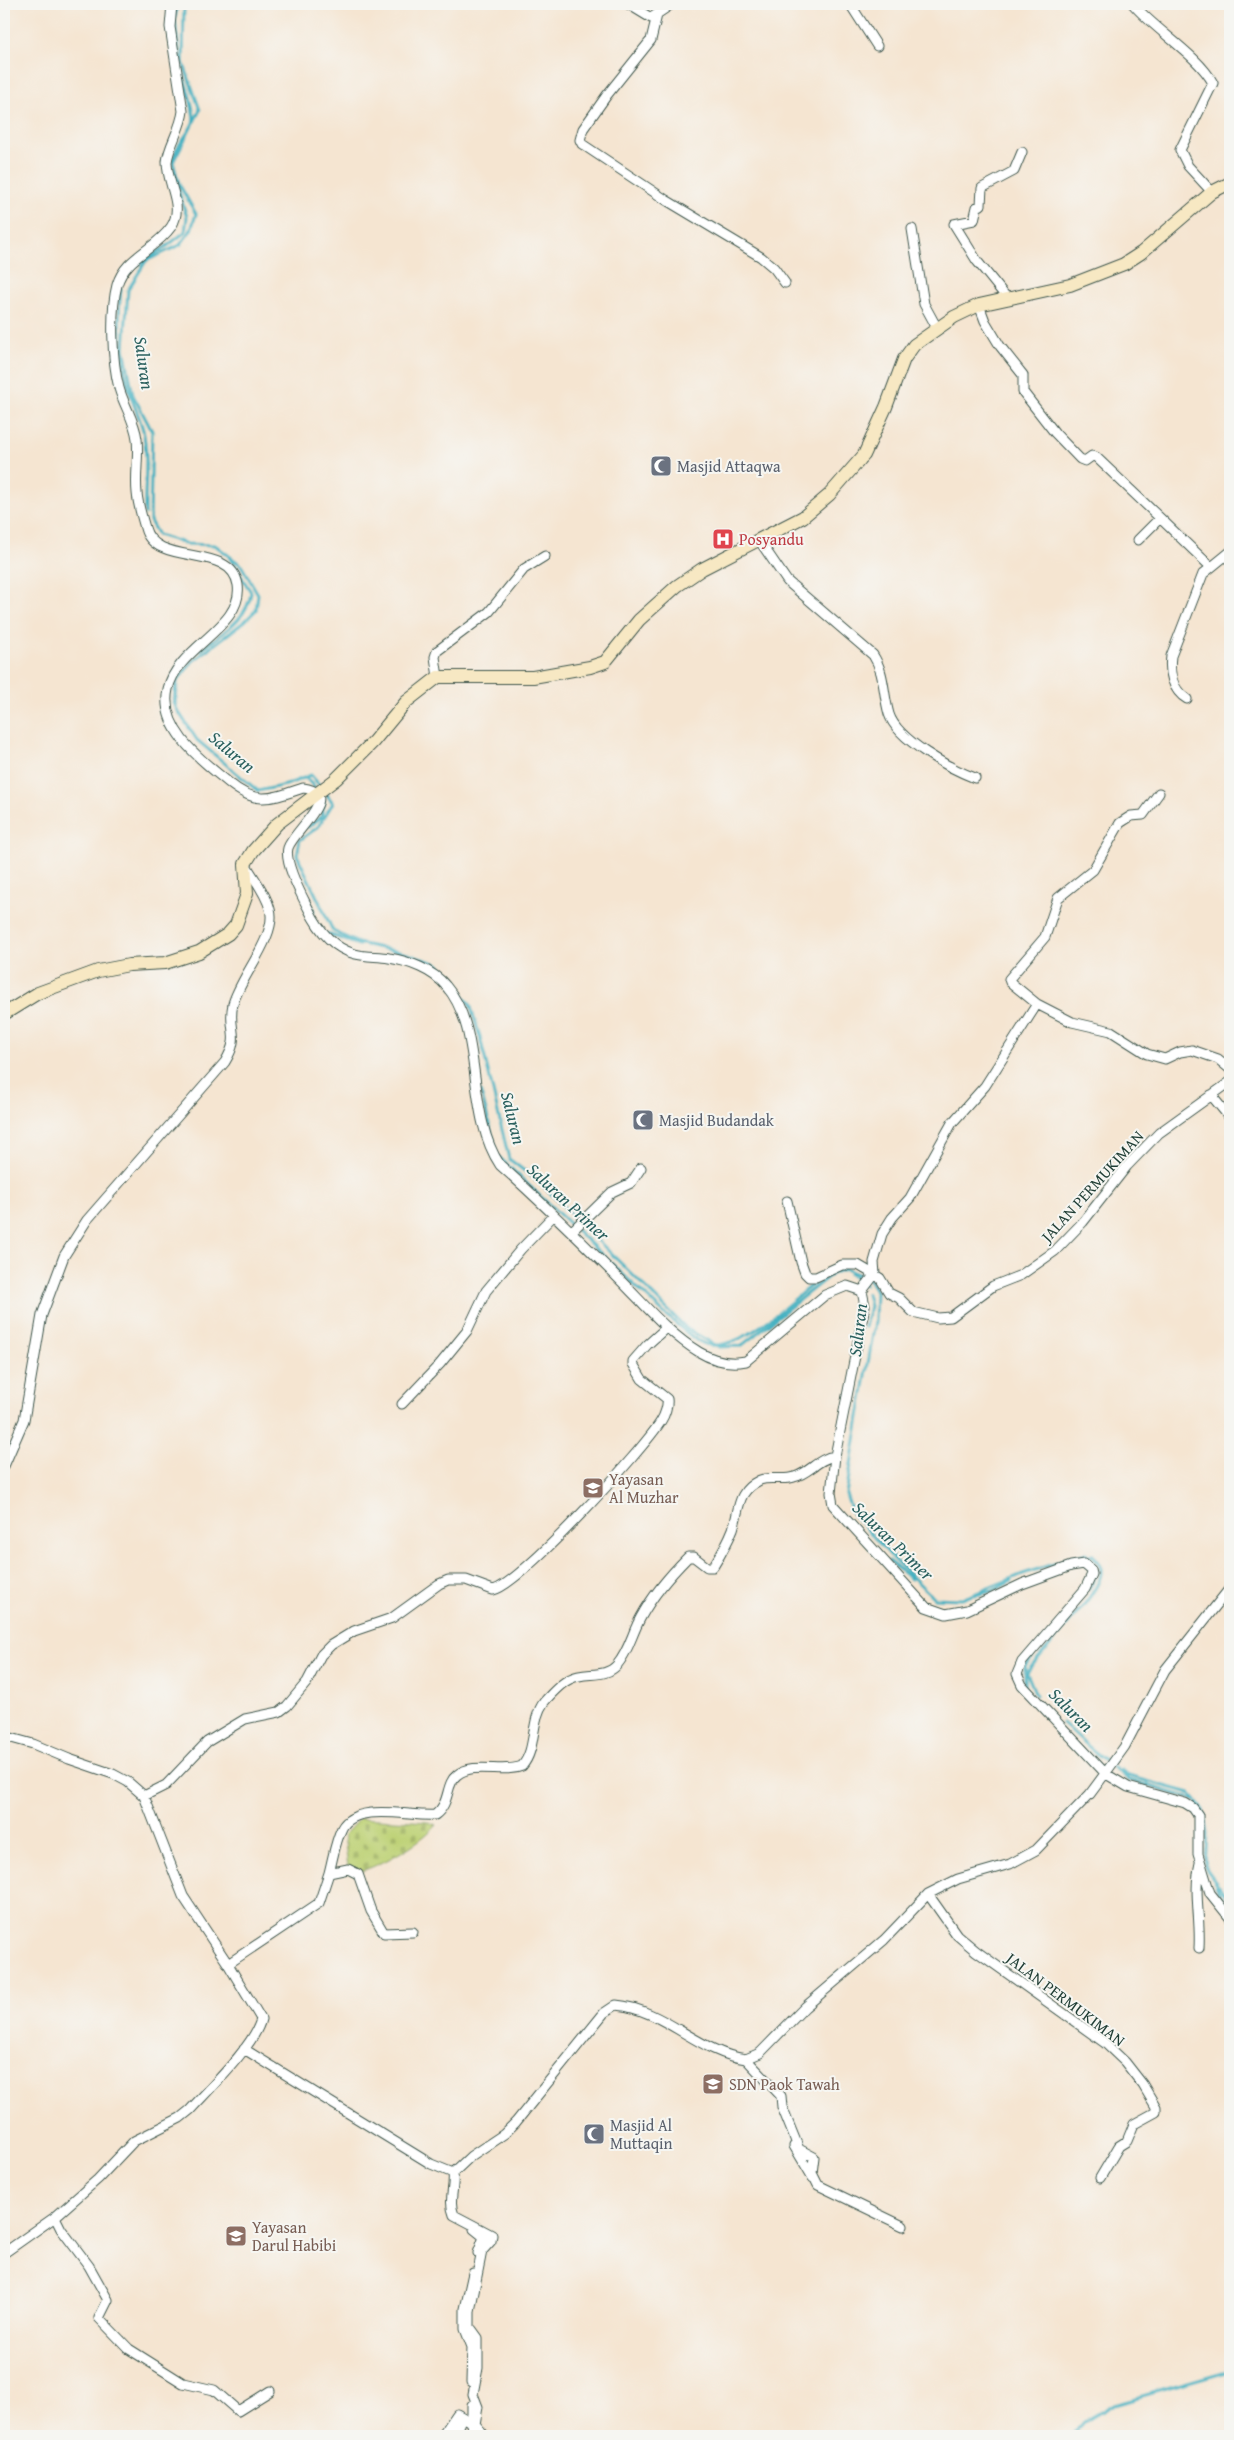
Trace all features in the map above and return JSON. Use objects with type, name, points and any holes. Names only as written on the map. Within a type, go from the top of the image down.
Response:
[{"type":"street","points":[[172,4],[170,26],[183,111],[181,125],[167,160],[169,181],[177,201],[176,217],[159,241],[132,260],[116,288],[114,316],[116,372],[120,390],[135,429],[137,494],[149,540],[159,547],[225,565],[235,576],[238,594],[227,618],[216,632],[185,657],[169,682],[166,705],[170,721],[181,738],[229,783],[246,795],[263,800],[303,788],[308,788],[317,793],[319,800],[317,809],[292,839],[288,854],[293,874],[316,924],[328,939],[355,954],[390,958],[413,964],[434,975],[448,988],[458,1004],[466,1026],[480,1112],[493,1155],[500,1165],[554,1215],[574,1230],[668,1327],[700,1353],[730,1364],[746,1361],[825,1295],[847,1286],[863,1290]]},
{"type":"street","points":[[628,4],[651,18],[672,4]]},
{"type":"street","points":[[850,4],[877,46]]},
{"type":"street","points":[[1133,4],[1157,29],[1192,59],[1213,83],[1180,150],[1188,166],[1212,192]]},
{"type":"street","points":[[657,15],[651,40],[588,122],[580,134],[580,140],[582,144],[666,200],[760,257],[774,268],[785,283]]},
{"type":"street","points":[[1007,298],[977,261],[954,224],[974,220],[977,207],[981,205],[982,188],[1014,171],[1022,152]]},
{"type":"street","points":[[4,1014],[38,993],[98,971],[129,965],[165,963],[198,952],[228,934],[236,925],[246,894],[245,864],[252,851],[277,824],[336,780],[374,742],[406,702],[438,677],[533,677],[590,667],[605,662],[639,620],[677,586],[702,569],[803,516],[844,479],[864,455],[878,428],[908,352],[914,345],[937,328],[979,305],[1070,285],[1124,264],[1141,253],[1212,192],[1230,183]]},
{"type":"street","points":[[912,229],[924,304],[937,328]]},
{"type":"street","points":[[979,305],[985,322],[1000,346],[1023,375],[1024,392],[1055,432],[1080,459],[1085,461],[1092,456],[1096,457],[1211,566]]},
{"type":"street","points":[[1138,540],[1160,518]]},
{"type":"street","points":[[760,540],[787,581],[873,655],[879,664],[890,715],[899,731],[953,770],[975,778]]},
{"type":"street","points":[[1187,698],[1177,691],[1172,678],[1171,656],[1190,612],[1199,581],[1211,566],[1230,552]]},
{"type":"street","points":[[438,677],[434,658],[437,651],[489,612],[524,569],[545,556]]},
{"type":"street","points":[[1158,793],[1143,815],[1131,816],[1120,823],[1093,870],[1058,898],[1045,937],[1009,978],[1010,982],[1037,1004],[1072,1022],[1111,1031],[1147,1054],[1165,1059],[1186,1050],[1197,1051],[1218,1059],[1230,1069]]},
{"type":"street","points":[[4,1466],[24,1420],[42,1315],[50,1290],[68,1248],[87,1220],[225,1062],[234,1048],[231,1018],[234,1002],[270,928],[271,911],[267,899],[245,864]]},
{"type":"street","points":[[1037,1004],[984,1086],[952,1123],[910,1198],[892,1218],[882,1234],[874,1262],[873,1276],[863,1290],[864,1312],[834,1456],[831,1493],[833,1505],[926,1607],[946,1614],[967,1610],[1022,1584],[1071,1566],[1084,1564],[1089,1567],[1092,1574],[1084,1589],[1022,1662],[1017,1674],[1022,1685],[1106,1772],[1128,1787],[1193,1808],[1198,1815],[1200,1863],[1196,1887],[1200,1931],[1199,1948]]},
{"type":"street","name":"JALAN PERMUKIMAN","points":[[873,1276],[884,1283],[889,1294],[899,1298],[913,1312],[938,1318],[951,1317],[993,1286],[1021,1274],[1056,1251],[1083,1222],[1127,1166],[1159,1134],[1230,1082]]},
{"type":"street","points":[[1211,1096],[1230,1118]]},
{"type":"street","points":[[574,1230],[612,1192],[631,1182],[642,1168]]},
{"type":"street","points":[[786,1201],[801,1262],[805,1273],[809,1277],[816,1277],[834,1268],[850,1264],[864,1267],[873,1276]]},
{"type":"street","points":[[402,1404],[458,1343],[467,1331],[486,1291],[521,1249],[554,1215]]},
{"type":"street","points":[[144,1796],[166,1785],[207,1742],[245,1719],[279,1712],[287,1706],[307,1682],[321,1655],[331,1645],[354,1631],[392,1618],[439,1584],[448,1580],[466,1580],[494,1590],[511,1582],[548,1548],[624,1469],[662,1419],[668,1401],[642,1379],[633,1364],[647,1345],[668,1327]]},
{"type":"street","points":[[228,1964],[319,1903],[330,1874],[337,1839],[343,1826],[351,1818],[358,1814],[372,1813],[435,1815],[448,1798],[452,1780],[458,1774],[498,1767],[510,1769],[522,1766],[528,1754],[537,1713],[543,1703],[569,1679],[608,1672],[618,1664],[646,1610],[673,1572],[688,1557],[694,1557],[706,1567],[713,1566],[728,1541],[734,1526],[736,1508],[744,1493],[760,1480],[784,1480],[797,1477],[824,1458],[834,1456]]},
{"type":"street","points":[[743,2059],[760,2053],[805,2007],[884,1940],[928,1894],[958,1879],[1010,1864],[1036,1850],[1090,1794],[1125,1746],[1166,1670],[1230,1588]]},
{"type":"street","points":[[4,1736],[33,1744],[68,1759],[113,1774],[128,1782],[144,1796],[183,1896],[228,1964],[261,2019],[244,2049],[185,2114],[134,2141],[98,2179],[55,2217],[4,2253]]},
{"type":"street","points":[[1200,1863],[1210,1894],[1230,1918]]},
{"type":"street","points":[[330,1874],[348,1869],[356,1872],[371,1910],[384,1933],[413,1932]]},
{"type":"street","name":"JALAN PERMUKIMAN","points":[[928,1894],[957,1935],[976,1951],[1028,1986],[1055,2009],[1105,2043],[1125,2062],[1143,2085],[1156,2107],[1156,2112],[1134,2124],[1127,2141],[1119,2146],[1100,2178]]},
{"type":"street","points":[[454,2436],[478,2407],[473,2394],[478,2368],[478,2338],[470,2328],[470,2311],[482,2251],[491,2241],[492,2235],[454,2214],[451,2200],[451,2173],[471,2156],[504,2134],[516,2122],[604,2013],[616,2005],[643,2011],[720,2052],[743,2059],[781,2096],[782,2107],[799,2149],[814,2157],[812,2173],[818,2186],[901,2228]]},
{"type":"street","points":[[244,2049],[323,2096],[364,2125],[431,2164],[451,2173]]},
{"type":"street","points":[[55,2217],[61,2229],[89,2266],[108,2300],[99,2318],[129,2349],[183,2383],[214,2390],[238,2411],[270,2391]]},
{"type":"street","points":[[442,2436],[456,2414],[469,2420],[485,2436]]},
{"type":"street","points":[[469,2420],[479,2436]]},
{"type":"green space","points":[[360,1818],[428,1822],[436,1825],[420,1840],[398,1854],[374,1866],[354,1873],[348,1867],[344,1835]]},
{"type":"waterway","name":"Saluran Primer","points":[[178,4],[175,18],[179,58]]},
{"type":"waterway","name":"Saluran","points":[[184,4],[183,62],[200,110],[173,162],[179,184],[196,214],[191,230],[180,245],[146,261],[128,290],[124,348],[133,395],[152,431],[150,521],[158,535],[187,544],[215,545],[241,565],[258,594],[256,610],[245,621],[193,661],[177,681],[176,708],[197,740],[258,791],[286,785],[311,775],[321,787]]},
{"type":"waterway","name":"Saluran","points":[[172,162],[175,152],[193,123],[194,118],[192,104],[181,69]]},
{"type":"waterway","name":"Saluran","points":[[133,267],[167,246],[185,232],[187,217],[172,171]]},
{"type":"waterway","name":"Saluran","points":[[121,289],[119,326],[123,363],[131,398],[145,440],[145,514]]},
{"type":"waterway","name":"Saluran Primer","points":[[201,650],[232,625],[245,610],[249,602],[251,592],[229,557]]},
{"type":"waterway","name":"Saluran","points":[[176,682],[174,703],[176,707]]},
{"type":"waterway","name":"Saluran Primer","points":[[305,777],[316,789]]},
{"type":"waterway","name":"Saluran","points":[[325,792],[333,803],[318,827],[300,840],[297,855],[333,931],[358,943],[404,953],[438,964],[470,1004],[480,1037],[509,1159],[540,1183],[687,1329],[719,1347],[741,1346],[833,1273],[845,1269],[869,1279],[876,1291],[875,1322],[846,1494],[852,1513],[891,1556],[934,1598],[962,1599],[1023,1574],[1074,1557],[1093,1555],[1101,1569],[1100,1579],[1094,1591],[1027,1673],[1036,1695]]},
{"type":"waterway","name":"Saluran","points":[[308,827],[321,817],[324,803],[322,798]]},
{"type":"waterway","name":"Saluran Primer","points":[[295,870],[314,912]]},
{"type":"waterway","name":"Saluran","points":[[328,934],[359,945]]},
{"type":"waterway","name":"Saluran","points":[[457,990],[462,1003]]},
{"type":"waterway","name":"Saluran Primer","points":[[481,1092],[495,1147]]},
{"type":"waterway","name":"Saluran Primer","points":[[499,1157],[666,1315],[693,1337],[705,1344],[724,1344],[739,1339],[768,1321],[819,1279]]},
{"type":"waterway","name":"Saluran Primer","points":[[850,1274],[865,1285]]},
{"type":"waterway","name":"Saluran Primer","points":[[865,1327],[870,1306],[867,1294]]},
{"type":"waterway","name":"Saluran Primer","points":[[1080,1555],[1086,1553],[1092,1562],[1094,1579],[1089,1589]]},
{"type":"waterway","name":"Saluran","points":[[889,1561],[911,1579]]},
{"type":"waterway","name":"Saluran Primer","points":[[976,1595],[993,1591],[1012,1581]]},
{"type":"waterway","name":"Saluran","points":[[1025,1686],[1025,1666],[1032,1657]]},
{"type":"waterway","name":"Saluran","points":[[1063,1723],[1129,1780],[1196,1800],[1203,1810],[1207,1833],[1205,1867],[1230,1901]]},
{"type":"waterway","name":"Saluran Primer","points":[[1121,1770],[1129,1776],[1190,1793],[1196,1800],[1198,1811]]},
{"type":"waterway","name":"Saluran Primer","points":[[1216,1886],[1222,1900],[1230,1905]]},
{"type":"waterway","points":[[1072,2436],[1084,2422],[1114,2404],[1230,2371]]},
{"type":"place","name":"Masjid Attaqwa","points":[[661,466]]},
{"type":"place","name":"Posyandu","points":[[723,539]]},
{"type":"place","name":"Masjid Budandak","points":[[643,1120]]},
{"type":"place","name":"Yayasan Al Muzhar","points":[[593,1488]]},
{"type":"place","name":"SDN Paok Tawah","points":[[713,2084]]},
{"type":"place","name":"Masjid Al Muttaqin","points":[[594,2134]]},
{"type":"place","name":"Yayasan Darul Habibi","points":[[236,2236]]}]
